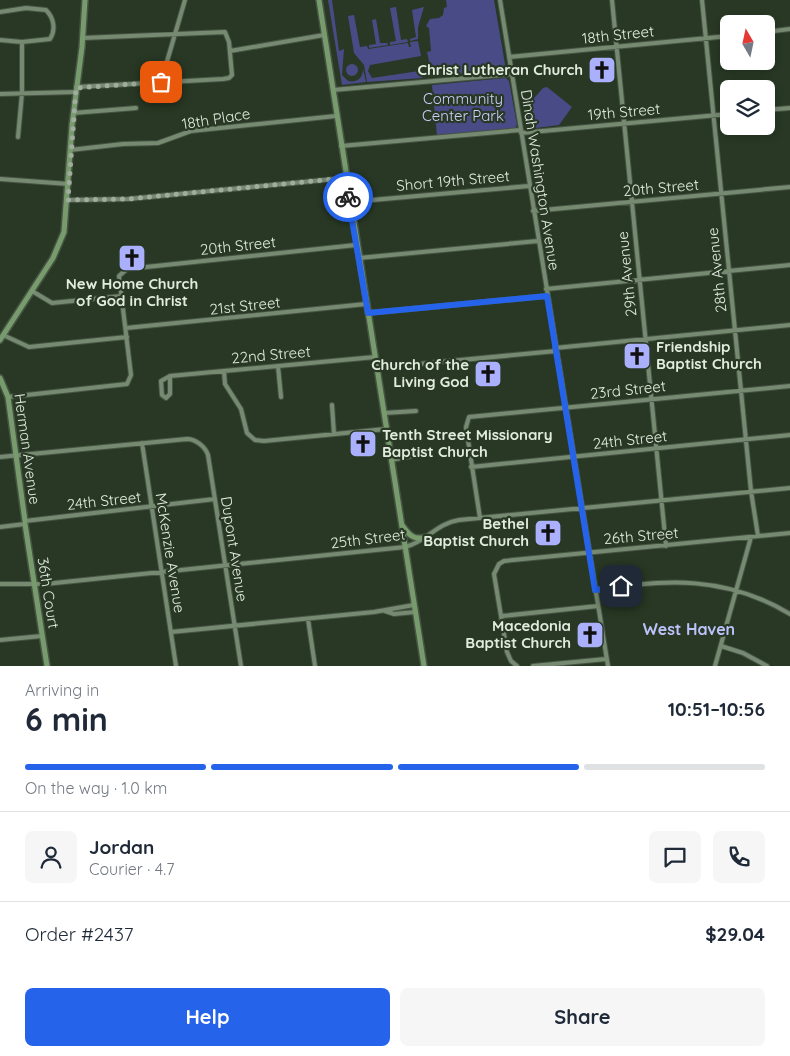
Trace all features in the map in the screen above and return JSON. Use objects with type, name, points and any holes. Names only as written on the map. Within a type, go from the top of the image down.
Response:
[{"type":"main road","points":[[2,338],[60,245],[66,225],[73,113],[83,38],[85,0]]},
{"type":"main road","points":[[319,0],[345,178],[424,666]]},
{"type":"main road","name":"Herman Avenue","points":[[0,378],[8,397],[25,523]]},
{"type":"main road","name":"36th Court","points":[[25,523],[47,666]]},
{"type":"main road","points":[[401,524],[412,537],[420,539],[425,537]]},
{"type":"street","points":[[161,82],[185,0]]},
{"type":"street","name":"Dinah Washington Avenue","points":[[500,0],[555,350],[608,666]]},
{"type":"street","name":"29th Avenue","points":[[612,0],[638,280],[666,546]]},
{"type":"street","name":"28th Avenue","points":[[702,0],[750,491],[758,536]]},
{"type":"street","points":[[0,12],[26,8],[46,10],[49,13],[54,28],[50,39],[22,42],[0,40]]},
{"type":"street","points":[[775,31],[790,29]]},
{"type":"street","points":[[0,94],[229,78],[233,70],[228,36],[225,32],[83,38]]},
{"type":"street","points":[[230,51],[324,35]]},
{"type":"street","name":"18th Street","points":[[509,57],[720,37]]},
{"type":"street","points":[[18,137],[22,93],[22,42]]},
{"type":"street","points":[[333,90],[512,74]]},
{"type":"street","points":[[73,113],[136,108]]},
{"type":"street","points":[[775,109],[790,108]]},
{"type":"street","name":"19th Street","points":[[340,146],[720,115]]},
{"type":"street","name":"18th Place","points":[[70,150],[124,144],[158,143],[191,131],[336,116]]},
{"type":"street","points":[[68,200],[128,199],[345,178]]},
{"type":"street","points":[[0,179],[69,184]]},
{"type":"street","name":"Short 19th Street","points":[[349,202],[529,186]]},
{"type":"street","name":"20th Street","points":[[533,212],[790,187]]},
{"type":"street","points":[[359,258],[538,241]]},
{"type":"street","name":"20th Street","points":[[122,296],[119,276],[122,271],[132,268],[356,245]]},
{"type":"street","points":[[546,289],[790,265]]},
{"type":"street","points":[[8,397],[122,386],[130,380],[122,296],[52,302],[32,291]]},
{"type":"street","points":[[368,313],[547,296]]},
{"type":"street","name":"21st Street","points":[[126,328],[366,304]]},
{"type":"street","points":[[377,368],[790,325]]},
{"type":"street","points":[[2,338],[29,347],[126,336]]},
{"type":"street","name":"22nd Street","points":[[170,376],[375,357]]},
{"type":"street","points":[[278,366],[281,397]]},
{"type":"street","points":[[224,371],[227,389],[241,409],[244,428],[254,440],[264,442],[386,429]]},
{"type":"street","points":[[170,376],[170,394],[166,398],[162,395],[160,386],[165,378],[170,376]]},
{"type":"street","name":"23rd Street","points":[[471,467],[466,427],[469,417],[790,386]]},
{"type":"street","points":[[332,405],[334,434]]},
{"type":"street","points":[[384,413],[416,411]]},
{"type":"street","name":"24th Street","points":[[471,467],[790,435]]},
{"type":"street","name":"Dupont Avenue","points":[[142,443],[186,439],[194,441],[208,455],[241,666]]},
{"type":"street","points":[[0,457],[142,443]]},
{"type":"street","name":"McKenzie Avenue","points":[[142,443],[176,666]]},
{"type":"street","points":[[391,460],[422,454]]},
{"type":"street","points":[[471,467],[480,518]]},
{"type":"street","name":"25th Street","points":[[0,584],[45,584],[405,547],[414,545],[445,523],[581,507],[790,488]]},
{"type":"street","name":"24th Street","points":[[0,527],[215,499]]},
{"type":"street","name":"26th Street","points":[[502,616],[494,574],[499,564],[509,560],[790,533]]},
{"type":"street","points":[[715,666],[751,537]]},
{"type":"street","points":[[595,590],[665,581],[695,582],[737,591],[767,602],[790,614]]},
{"type":"street","points":[[171,632],[385,611],[414,604]]},
{"type":"street","points":[[517,666],[511,662],[507,652],[502,616],[598,606]]},
{"type":"street","points":[[385,611],[394,614],[415,612]]},
{"type":"street","points":[[308,619],[315,666]]},
{"type":"street","points":[[0,640],[42,636]]},
{"type":"street","points":[[721,646],[767,666]]},
{"type":"street","points":[[533,666],[606,659]]},
{"type":"green space","points":[[328,0],[332,0],[339,51],[344,49],[342,75],[348,81],[354,81],[361,77],[363,69],[366,82],[342,85]]},
{"type":"green space","points":[[446,0],[494,0],[506,70],[432,76],[427,52],[431,51],[429,28],[426,26],[430,19],[439,18],[443,15],[444,8],[447,7]]},
{"type":"green space","points":[[396,7],[401,40],[407,39],[408,42],[390,45],[390,42],[396,41],[390,8]]},
{"type":"green space","points":[[424,7],[418,27],[418,39],[410,41],[410,39],[416,37],[412,10]]},
{"type":"green space","points":[[354,15],[360,47],[367,46],[368,49],[408,43],[409,47],[411,47],[410,42],[418,41],[421,56],[370,65],[368,71],[372,78],[419,71],[421,67],[424,75],[422,78],[367,82],[364,65],[354,53],[348,16]]},
{"type":"green space","points":[[376,19],[380,43],[387,43],[388,45],[369,48],[369,45],[376,44],[372,20]]},
{"type":"green space","points":[[352,64],[358,70],[352,76],[346,70]]},
{"type":"green space","name":"Community Center Park","points":[[506,78],[509,81],[517,125],[515,128],[437,136],[432,85]]},
{"type":"green space","points":[[547,87],[572,107],[559,125],[536,128],[522,112],[543,88]]},
{"type":"way so far","points":[[161,82],[76,88],[68,200],[128,199],[345,178],[348,197]]},
{"type":"place","name":"Christ Lutheran Church","points":[[602,70]]},
{"type":"place","name":"New Home Church of God in Christ","points":[[132,258]]},
{"type":"place","name":"Friendship Baptist Church","points":[[637,356]]},
{"type":"place","name":"Church of the Living God","points":[[488,374]]},
{"type":"place","name":"Tenth Street Missionary Baptist Church","points":[[363,444]]},
{"type":"place","name":"Bethel Baptist Church","points":[[548,533]]},
{"type":"place","name":"Macedonia Baptist Church","points":[[590,635]]},
{"type":"district","name":"West Haven","points":[[689,629]]},
{"type":"route","points":[[348,197],[368,313],[547,296],[595,590],[621,586]]}]
